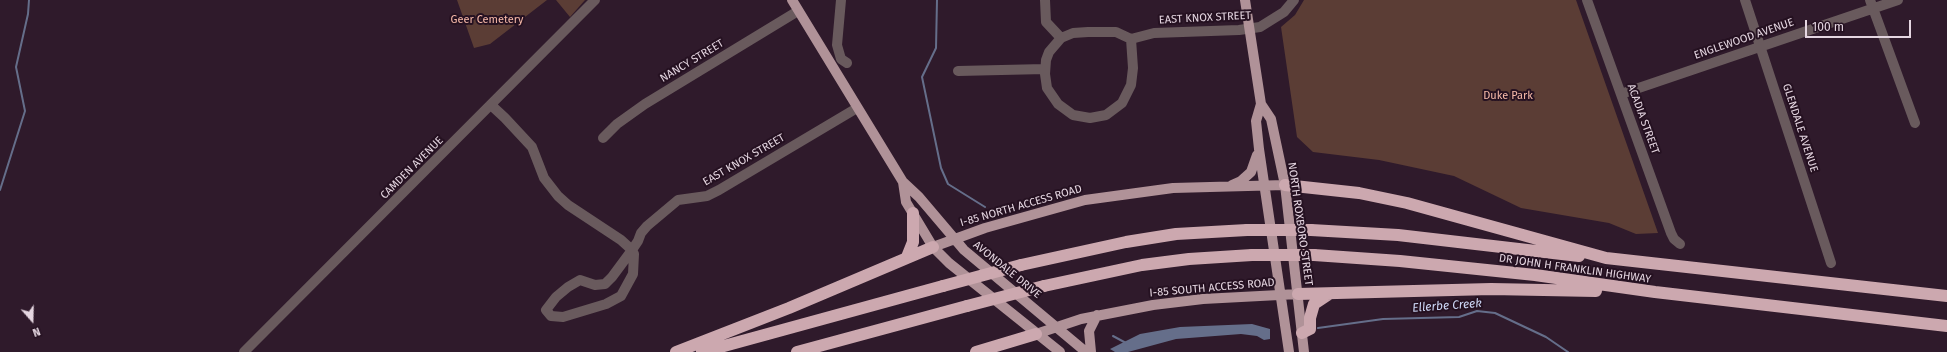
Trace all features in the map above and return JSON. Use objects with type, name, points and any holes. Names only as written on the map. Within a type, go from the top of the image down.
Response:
[{"type":"highway","points":[[1284,185],[1359,193],[1407,203],[1606,258],[1947,296]]},
{"type":"highway","points":[[907,257],[913,242],[913,213]]},
{"type":"highway","name":"DR JOHN H FRANKLIN HIGHWAY","points":[[702,352],[1021,265],[1126,242],[1176,234],[1247,230],[1311,230],[1398,235],[1606,258]]},
{"type":"highway","points":[[676,352],[796,305],[933,246]]},
{"type":"highway","name":"DR JOHN H FRANKLIN HIGHWAY","points":[[797,352],[1044,286],[1142,265],[1196,258],[1252,255],[1314,255],[1400,261],[1527,274],[1655,292],[1832,314],[1947,326]]},
{"type":"highway","points":[[1298,294],[1491,289],[1655,292]]},
{"type":"highway","points":[[1302,333],[1310,329],[1310,318],[1314,304],[1329,294]]},
{"type":"highway","points":[[976,352],[1036,334]]},
{"type":"main road","name":"AVONDALE DRIVE","points":[[792,0],[902,182],[919,198],[964,250],[1058,326],[1086,352]]},
{"type":"main road","name":"NORTH ROXBORO STREET","points":[[1245,0],[1261,104],[1256,121],[1259,149],[1288,350]]},
{"type":"main road","name":"NORTH ROXBORO STREET","points":[[1261,104],[1271,119],[1284,185],[1304,352]]},
{"type":"main road","points":[[1229,186],[1241,181],[1251,172],[1259,149]]},
{"type":"main road","name":"AVONDALE DRIVE","points":[[902,182],[906,202],[933,246],[949,263],[1060,352]]},
{"type":"main road","name":"I-85 NORTH ACCESS ROAD","points":[[933,246],[953,238],[1049,209],[1086,200],[1173,188],[1284,185]]},
{"type":"main road","name":"I-85 SOUTH ACCESS ROAD","points":[[1036,334],[1097,315],[1175,302],[1298,294]]},
{"type":"main road","points":[[1091,352],[1089,331],[1097,315]]},
{"type":"street","name":"CAMDEN AVENUE","points":[[244,352],[595,0]]},
{"type":"street","points":[[841,0],[837,45],[841,59],[847,63]]},
{"type":"street","points":[[1045,0],[1046,22],[1061,38]]},
{"type":"street","name":"EAST KNOX STREET","points":[[1131,39],[1154,33],[1250,29],[1260,27],[1273,21],[1284,12],[1294,0]]},
{"type":"street","name":"ACADIA STREET","points":[[1587,0],[1671,233],[1674,239],[1680,244]]},
{"type":"street","name":"GLENDALE AVENUE","points":[[1745,0],[1761,45],[1831,264]]},
{"type":"street","name":"ENGLEWOOD AVENUE","points":[[1621,94],[1872,4],[1898,0]]},
{"type":"street","points":[[1872,4],[1915,124]]},
{"type":"street","name":"NANCY STREET","points":[[603,138],[617,124],[645,104],[798,10]]},
{"type":"street","points":[[1116,32],[1131,39],[1133,68],[1129,91],[1122,103],[1106,115],[1090,118],[1079,117],[1068,112],[1052,97],[1046,82],[1045,69],[1049,52],[1061,38],[1073,33],[1116,32]]},
{"type":"street","points":[[958,71],[1045,69]]},
{"type":"street","points":[[491,105],[532,147],[544,178],[558,196],[568,205],[621,240],[632,250]]},
{"type":"street","name":"EAST KNOX STREET","points":[[632,250],[635,258],[633,274],[621,296],[606,304],[563,317],[551,316],[546,310],[568,287],[580,280],[595,285],[605,284],[632,250],[647,226],[678,200],[707,196],[719,190],[857,108]]},
{"type":"green space","name":"Geer Cemetery","points":[[457,0],[547,0],[490,44],[474,48]]},
{"type":"green space","points":[[556,0],[585,0],[570,17]]},
{"type":"green space","name":"Duke Park","points":[[1304,0],[1576,0],[1658,233],[1636,234],[1609,223],[1521,208],[1454,176],[1379,160],[1313,152],[1297,137],[1281,27],[1295,15]]},
{"type":"water","points":[[1252,324],[1270,329],[1270,339],[1264,340],[1257,336],[1241,334],[1176,339],[1128,352],[1115,352],[1110,349],[1140,334],[1180,327]]},
{"type":"waterway","points":[[0,190],[25,111],[16,67],[28,14],[29,0]]},
{"type":"waterway","points":[[937,0],[936,48],[922,77],[941,168],[948,184],[985,207]]},
{"type":"waterway","name":"Ellerbe Creek","points":[[1318,328],[1383,319],[1459,317],[1477,311],[1495,313],[1546,337],[1568,352]]},
{"type":"waterway","points":[[1113,336],[1126,343]]}]
